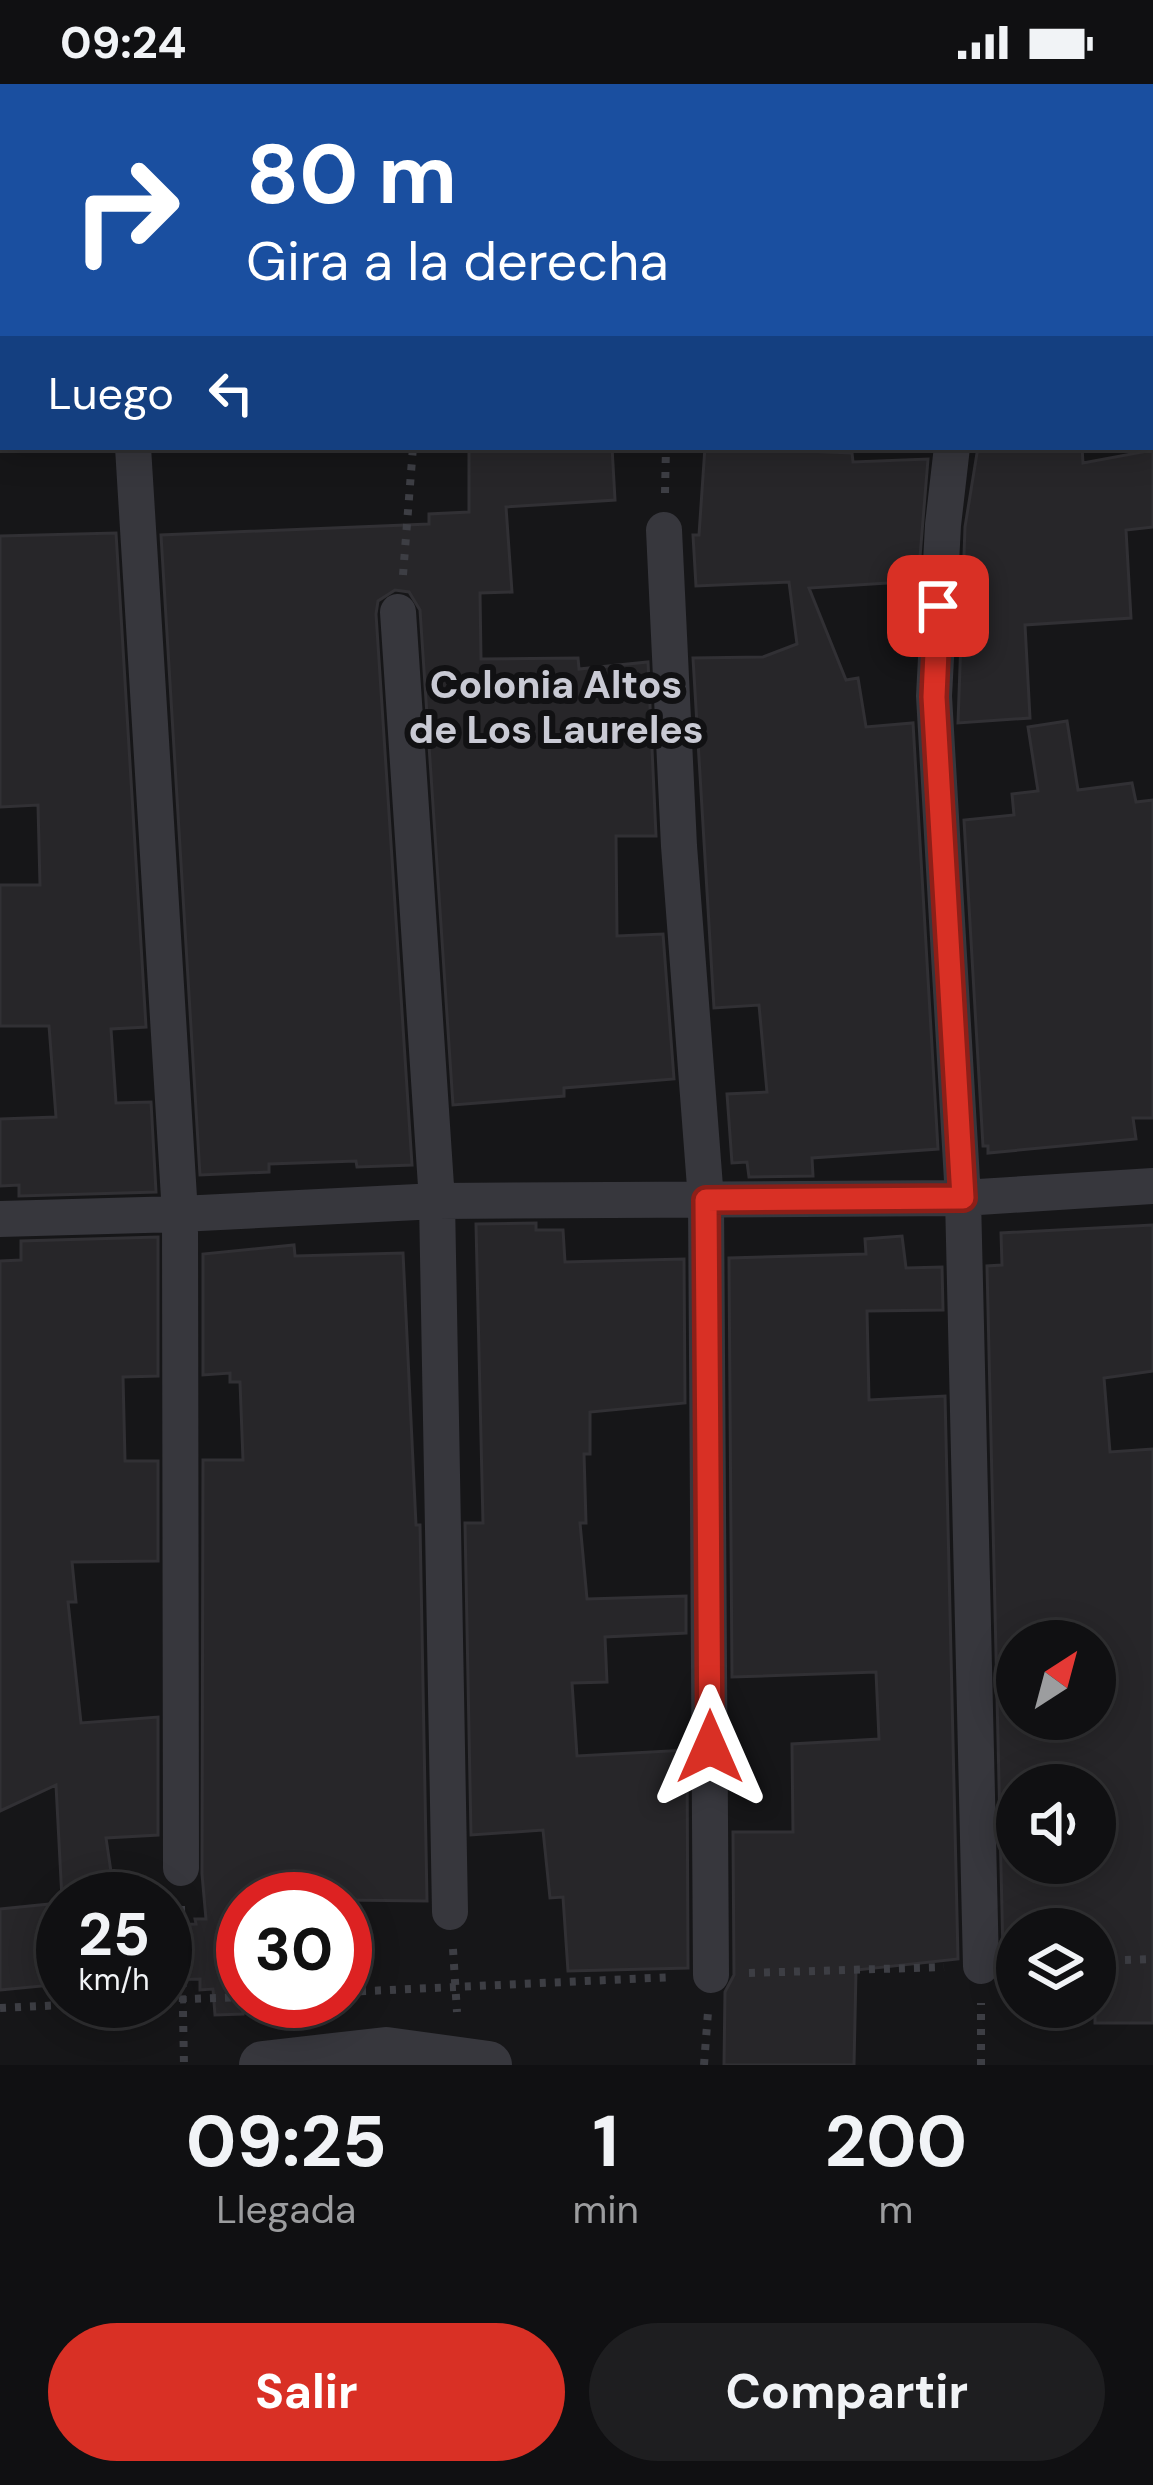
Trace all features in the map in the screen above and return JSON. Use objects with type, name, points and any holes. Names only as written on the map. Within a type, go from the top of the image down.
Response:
[{"type":"street","points":[[133,450],[180,1214],[181,1868]]},
{"type":"street","points":[[952,450],[934,697],[963,1198],[981,1966]]},
{"type":"street","points":[[664,530],[679,845],[706,1200],[711,1975]]},
{"type":"street","points":[[398,612],[437,1201],[450,1912]]},
{"type":"street","points":[[0,1219],[437,1201],[963,1198],[1153,1186]]},
{"type":"street","points":[[263,2065],[386,2051],[474,2063]]},
{"type":"path","points":[[398,612],[413,450]]},
{"type":"path","points":[[181,1868],[181,1872]]},
{"type":"path","points":[[450,1912],[455,1987],[474,2063]]},
{"type":"path","points":[[1116,1960],[1153,1959]]},
{"type":"path","points":[[372,1991],[981,1966],[981,2065]]},
{"type":"path","points":[[0,2008],[36,2006]]},
{"type":"path","points":[[183,2028],[184,2065]]},
{"type":"building","points":[[469,450],[612,450],[615,500],[506,507],[512,592],[480,593],[481,659],[578,658],[579,669],[648,662],[656,836],[616,836],[617,936],[663,934],[674,1079],[564,1088],[564,1096],[453,1105],[420,610],[409,592],[395,590],[378,601],[376,614],[412,1165],[357,1167],[356,1161],[269,1164],[269,1172],[200,1175],[161,535],[429,524],[429,514],[469,512]]},
{"type":"building","points":[[705,450],[852,453],[853,462],[928,459],[918,581],[809,588],[846,680],[858,678],[866,727],[913,723],[938,1149],[812,1158],[813,1176],[749,1177],[747,1162],[732,1163],[727,1094],[767,1092],[759,1005],[714,1008],[693,658],[763,657],[797,644],[789,582],[696,586],[693,535],[699,535]]},
{"type":"building","points":[[978,450],[1082,450],[1083,463],[1153,450],[1153,527],[1126,530],[1131,618],[1025,625],[1030,718],[958,723],[965,527]]},
{"type":"building","points":[[116,533],[146,1027],[111,1029],[116,1103],[151,1102],[156,1192],[19,1196],[19,1185],[0,1186],[0,1119],[56,1117],[49,1026],[0,1026],[0,885],[40,885],[38,805],[0,807],[0,536]]},
{"type":"building","points":[[1067,721],[1078,790],[1132,783],[1136,802],[1153,800],[1153,1118],[1133,1118],[1136,1139],[988,1153],[988,1146],[983,1146],[964,820],[1014,815],[1012,794],[1038,791],[1028,727]]},
{"type":"building","points":[[536,1223],[536,1230],[563,1230],[565,1262],[684,1259],[685,1403],[590,1412],[590,1454],[584,1454],[586,1523],[580,1523],[587,1599],[686,1596],[686,1633],[605,1637],[607,1682],[572,1683],[577,1756],[687,1750],[688,1968],[568,1971],[563,1897],[550,1898],[543,1830],[471,1835],[465,1523],[483,1523],[476,1224]]},
{"type":"building","points":[[1153,1225],[1153,1371],[1104,1378],[1110,1452],[1153,1449],[1153,2023],[1116,2023],[1116,1908],[1002,1908],[1001,1884],[1116,1884],[1116,1764],[999,1764],[998,1740],[1116,1740],[1116,1620],[996,1620],[996,1653],[987,1266],[1002,1265],[1001,1233]]},
{"type":"building","points":[[902,1236],[906,1268],[942,1267],[943,1310],[867,1311],[869,1400],[945,1396],[958,1959],[856,1970],[854,2065],[724,2065],[725,1992],[734,1975],[733,1832],[793,1832],[792,1744],[879,1739],[876,1672],[732,1677],[729,1258],[866,1254],[865,1239]]},
{"type":"building","points":[[158,1237],[158,1376],[123,1377],[125,1461],[158,1461],[158,1561],[72,1562],[76,1602],[68,1602],[81,1723],[158,1717],[158,1835],[106,1838],[111,1872],[61,1872],[56,1785],[0,1811],[0,1261],[21,1260],[21,1241]]},
{"type":"building","points":[[294,1245],[295,1256],[403,1253],[416,1525],[420,1525],[427,1901],[372,1900],[372,1872],[216,1872],[215,2015],[213,1989],[200,1990],[200,1979],[192,1979],[192,1924],[195,1919],[206,1919],[202,1874],[203,1460],[243,1460],[240,1382],[230,1382],[230,1373],[203,1375],[203,1254]]},
{"type":"building","points":[[36,1905],[36,1987],[0,1990],[0,1909]]},
{"type":"district","name":"Colonia Altos de Los Laureles","points":[[556,706]]},
{"type":"route","points":[[710,1747],[706,1200],[963,1198],[934,697],[938,606]]}]
